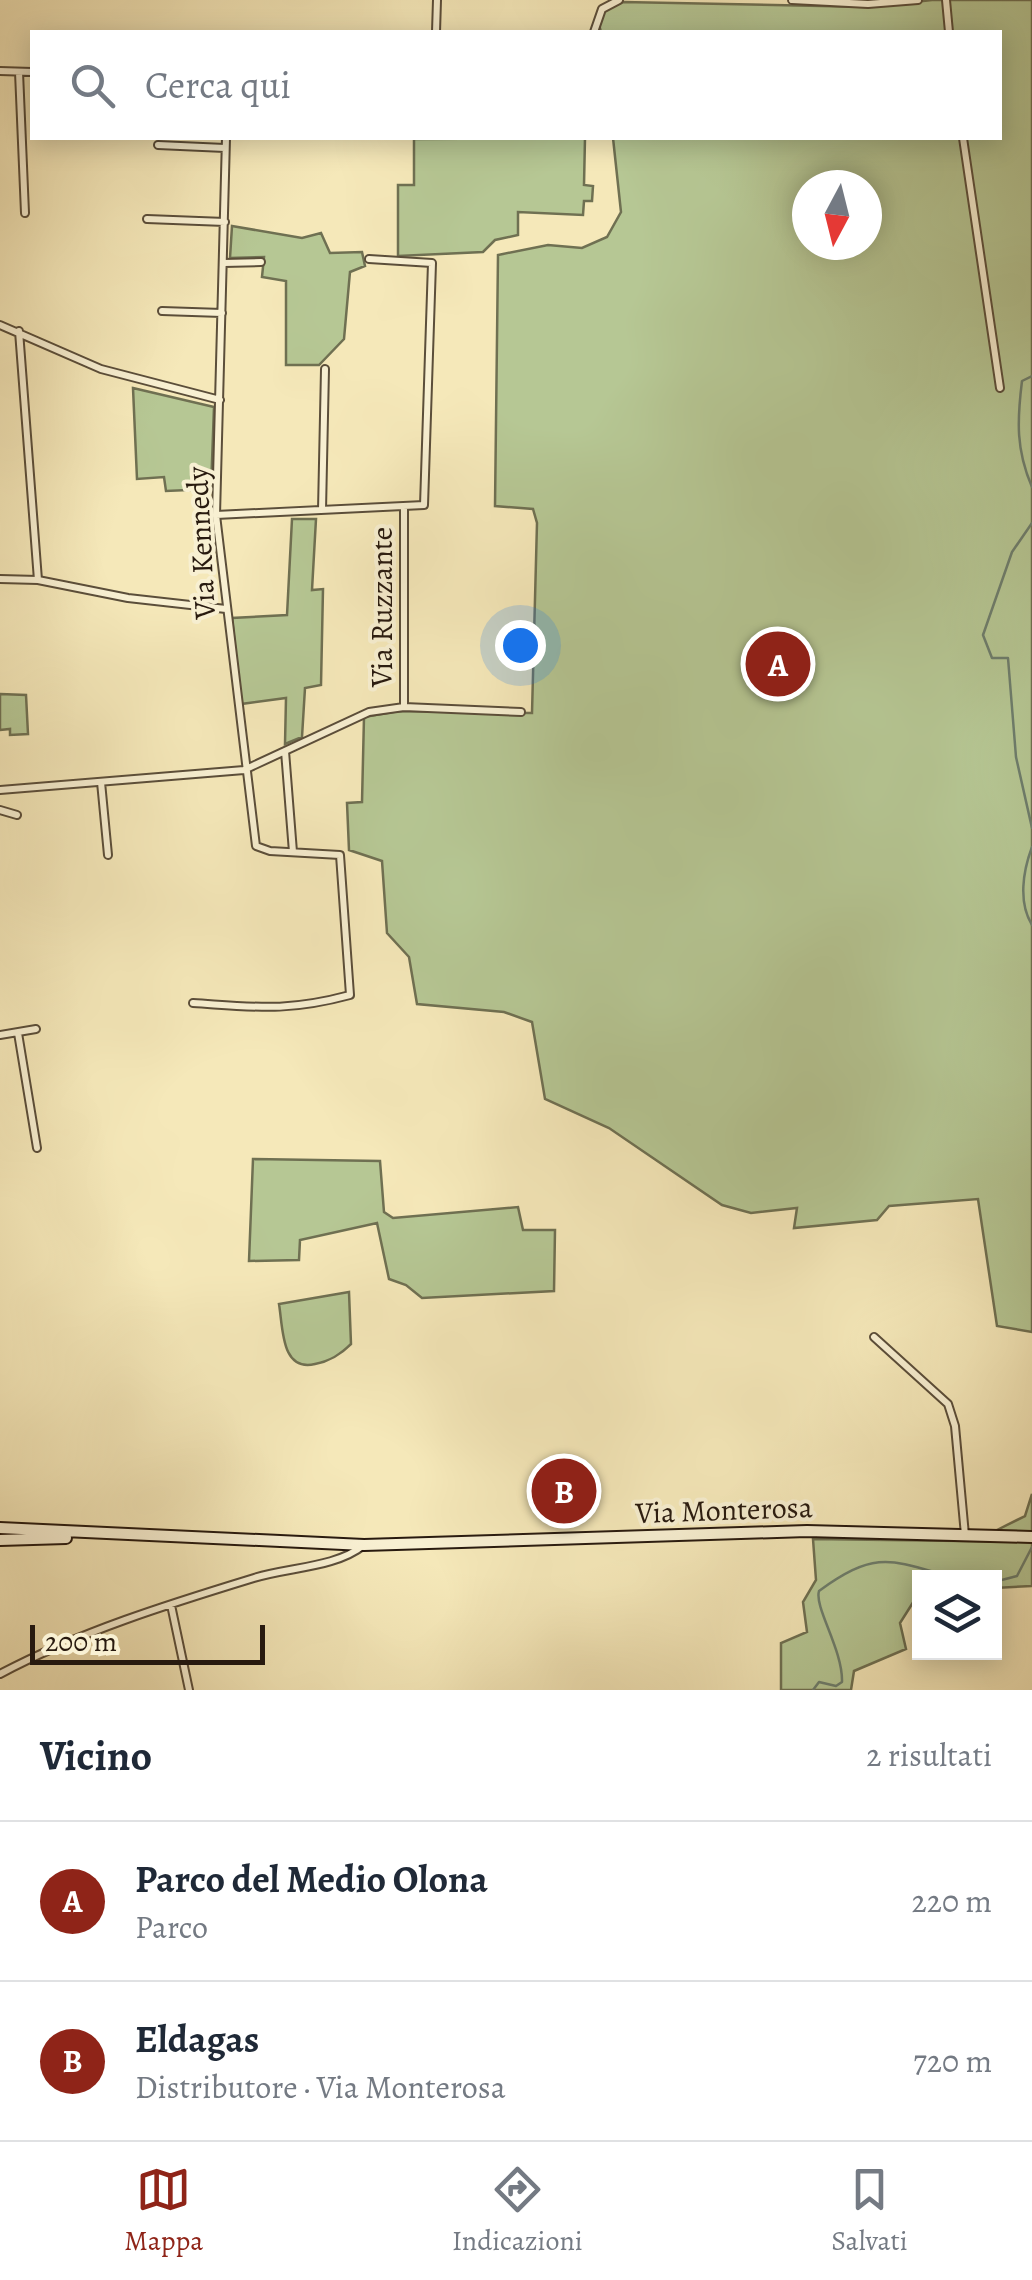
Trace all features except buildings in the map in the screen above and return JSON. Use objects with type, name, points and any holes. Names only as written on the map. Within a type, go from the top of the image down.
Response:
[{"type":"main road","name":"Via Monterosa","points":[[0,1528],[364,1545],[807,1532],[1032,1537]]},
{"type":"main road","name":"Via Monterosa","points":[[0,1540],[117,1536]]},
{"type":"street","points":[[436,0],[436,30]]},
{"type":"street","points":[[595,30],[602,9],[619,0]]},
{"type":"street","points":[[792,0],[918,0]]},
{"type":"street","points":[[946,0],[948,30]]},
{"type":"street","points":[[0,71],[30,72]]},
{"type":"street","points":[[19,72],[25,213]]},
{"type":"street","name":"Via Kennedy","points":[[226,140],[216,515],[256,846],[293,852]]},
{"type":"street","points":[[962,140],[1000,388]]},
{"type":"street","points":[[158,145],[225,148]]},
{"type":"street","points":[[147,219],[225,222]]},
{"type":"street","points":[[216,515],[424,505],[432,263],[370,259]]},
{"type":"street","points":[[224,263],[261,262]]},
{"type":"street","points":[[162,311],[222,313]]},
{"type":"street","points":[[0,325],[101,370],[220,400]]},
{"type":"street","points":[[19,331],[38,580]]},
{"type":"street","points":[[322,510],[325,369]]},
{"type":"street","name":"Via Ruzzante","points":[[404,508],[404,707]]},
{"type":"street","points":[[0,579],[38,580],[128,598],[226,608]]},
{"type":"street","points":[[0,790],[244,770],[369,712],[404,707],[521,712]]},
{"type":"street","points":[[193,1003],[257,1010],[305,1008],[350,995],[340,855],[293,852],[285,751]]},
{"type":"street","points":[[101,782],[108,855]]},
{"type":"street","points":[[0,810],[16,815]]},
{"type":"street","points":[[0,1035],[36,1029]]},
{"type":"street","points":[[18,1033],[37,1148]]},
{"type":"street","points":[[874,1337],[948,1404],[956,1426],[965,1536]]},
{"type":"street","points":[[0,1674],[171,1605],[259,1576],[346,1556],[364,1545]]},
{"type":"street","points":[[171,1605],[189,1690]]},
{"type":"green space","points":[[932,0],[1032,0],[1032,1332],[997,1326],[978,1199],[889,1206],[877,1220],[794,1228],[797,1208],[751,1213],[722,1205],[609,1128],[545,1099],[532,1022],[504,1012],[417,1004],[409,957],[387,933],[382,861],[349,850],[347,803],[362,802],[364,717],[399,711],[532,713],[537,523],[533,509],[495,506],[498,255],[548,245],[582,248],[607,237],[621,212],[613,140],[1002,140],[1002,30],[600,30],[598,21],[602,11],[623,2],[869,7]]},
{"type":"green space","points":[[414,140],[585,140],[584,185],[593,186],[592,201],[584,201],[583,215],[518,212],[518,235],[495,240],[483,252],[398,256],[398,185],[414,185]]},
{"type":"green space","points":[[232,226],[302,238],[321,233],[330,253],[362,252],[365,266],[350,272],[344,339],[319,365],[286,365],[286,281],[262,277],[264,257],[230,258]]},
{"type":"green space","points":[[133,388],[214,407],[211,489],[166,491],[164,477],[137,479]]},
{"type":"green space","points":[[292,519],[316,519],[312,590],[323,589],[321,685],[305,688],[302,737],[285,744],[286,698],[241,704],[232,618],[287,615]]},
{"type":"green space","points":[[0,694],[26,695],[28,734],[10,735],[10,729],[0,730]]},
{"type":"green space","points":[[253,1159],[380,1161],[384,1212],[393,1218],[518,1207],[523,1230],[555,1230],[554,1291],[422,1298],[406,1285],[389,1279],[377,1223],[300,1240],[299,1260],[249,1261]]},
{"type":"green space","points":[[349,1292],[351,1344],[320,1363],[304,1365],[296,1361],[283,1336],[279,1304]]},
{"type":"green space","points":[[1032,1494],[1032,1532],[995,1531],[1025,1516]]},
{"type":"green space","points":[[813,1539],[1032,1542],[1032,1586],[1002,1588],[1002,1570],[912,1570],[912,1604],[900,1623],[906,1649],[854,1671],[851,1690],[781,1690],[781,1643],[807,1632],[803,1602],[816,1580]]},
{"type":"waterway","points":[[1032,376],[1022,381],[1019,422],[1020,448],[1032,487]]},
{"type":"waterway","points":[[1032,523],[1012,552],[983,635],[992,658],[1008,658],[1016,757],[1032,828]]},
{"type":"waterway","points":[[1032,847],[1023,886],[1032,925]]},
{"type":"waterway","points":[[1002,1580],[1017,1576],[1032,1547]]},
{"type":"waterway","points":[[813,1690],[819,1682],[836,1686],[842,1682],[819,1591],[871,1564],[899,1563],[926,1570]]},
{"type":"place","name":"Parco del Medio Olona","points":[[778,664]]},
{"type":"place","name":"Eldagas","points":[[564,1491]]}]
